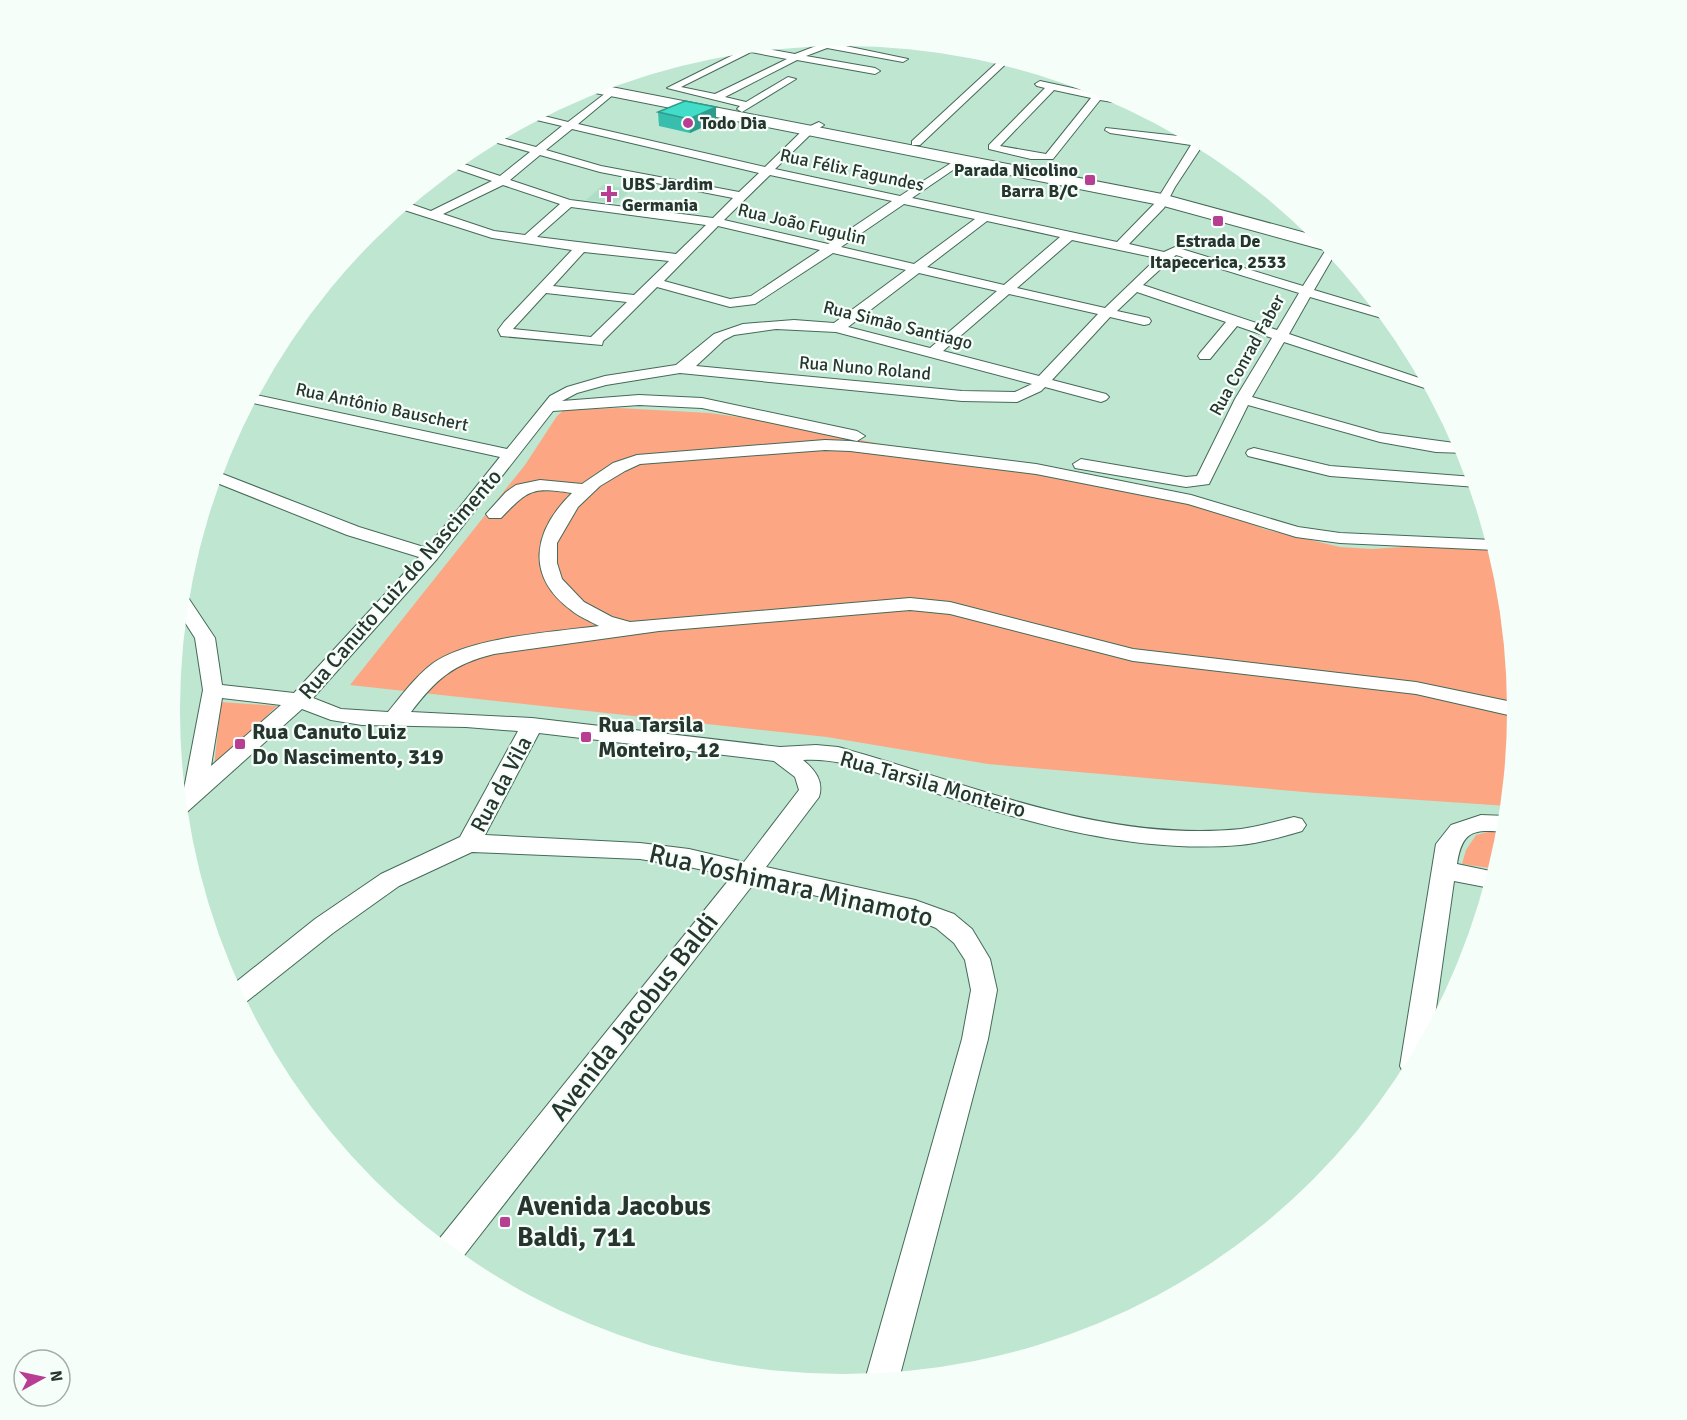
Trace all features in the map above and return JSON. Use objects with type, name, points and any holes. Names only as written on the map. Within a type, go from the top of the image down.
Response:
[{"type":"main road","points":[[613,88],[1164,196],[1298,227]]},
{"type":"main road","points":[[614,88],[741,106],[813,128],[916,143],[956,154]]},
{"type":"main road","points":[[1164,196],[1314,242]]},
{"type":"street","points":[[834,46],[903,59]]},
{"type":"street","points":[[715,98],[821,47]]},
{"type":"street","points":[[764,51],[875,71]]},
{"type":"street","points":[[739,55],[672,88],[741,106],[792,78]]},
{"type":"street","points":[[916,143],[999,65]]},
{"type":"street","points":[[1034,83],[1052,87],[1096,97],[1050,157],[1031,156],[993,147],[1052,87]]},
{"type":"street","points":[[431,215],[501,181],[539,151],[601,93]]},
{"type":"street","name":"Rua Félix Fagundes","points":[[543,119],[767,171],[1166,256],[1172,252],[1180,252],[1375,313]]},
{"type":"street","points":[[581,248],[505,330],[510,334],[597,342],[596,340],[654,282],[813,128]]},
{"type":"street","points":[[1110,130],[1181,139]]},
{"type":"street","points":[[502,141],[622,174],[742,196]]},
{"type":"street","points":[[1120,246],[1164,196],[1196,148]]},
{"type":"street","points":[[654,282],[730,303],[755,300],[904,200],[956,154]]},
{"type":"street","name":"Rua João Fugulin","points":[[462,168],[568,203],[715,222],[1005,291],[1144,321]]},
{"type":"street","points":[[527,240],[568,203]]},
{"type":"street","points":[[410,208],[492,234],[581,248],[679,258]]},
{"type":"street","points":[[837,328],[985,217]]},
{"type":"street","points":[[931,354],[1070,235]]},
{"type":"street","name":"Rua Conrad Faber","points":[[1203,487],[1243,399],[1326,255]]},
{"type":"street","name":"Rua Nuno Roland","points":[[680,369],[993,398],[1023,395],[1035,388],[1166,256]]},
{"type":"street","points":[[1136,287],[1421,383]]},
{"type":"street","points":[[545,289],[637,299]]},
{"type":"street","points":[[1206,356],[1235,320]]},
{"type":"street","name":"Rua Simão Santiago","points":[[551,403],[572,390],[605,381],[680,369],[690,365],[719,337],[734,330],[800,324],[837,328],[1101,397]]},
{"type":"street","points":[[1243,399],[1391,441],[1429,448],[1453,449]]},
{"type":"street","points":[[551,403],[639,400],[702,404],[884,442],[1031,457],[1186,482],[1281,517],[1483,533]]},
{"type":"street","name":"Rua Antônio Bauschert","points":[[256,403],[512,455]]},
{"type":"street","name":"Rua Canuto Luiz do Nascimento","points":[[187,799],[299,700],[432,555],[551,403]]},
{"type":"street","points":[[641,626],[608,623],[589,615],[577,606],[553,581],[548,563],[548,543],[571,504],[586,490],[620,467],[646,459],[735,450],[825,445],[850,446],[1036,469],[1191,500],[1296,532],[1340,538],[1486,545]]},
{"type":"street","points":[[1254,453],[1330,471],[1466,481]]},
{"type":"street","points":[[222,479],[353,531],[432,555]]},
{"type":"street","points":[[495,514],[519,490],[539,485],[586,490]]},
{"type":"street","points":[[393,720],[434,672],[450,662],[472,654],[549,639],[641,626],[910,604],[931,604],[1133,655],[1416,688],[1507,710]]},
{"type":"street","points":[[187,799],[213,690],[205,638],[188,612]]},
{"type":"street","name":"Rua Tarsila Monteiro","points":[[213,690],[299,700],[338,715],[393,720],[465,720],[532,725],[780,754],[816,752],[838,754],[1032,813],[1077,824],[1145,836],[1238,839],[1267,835],[1294,825]]},
{"type":"street","name":"Rua da Vila","points":[[469,843],[532,725]]},
{"type":"street","name":"Avenida Jacobus Baldi","points":[[453,1246],[812,790],[811,782],[805,774],[780,754]]},
{"type":"street","points":[[1417,1043],[1448,844],[1455,832],[1468,825],[1497,823]]},
{"type":"street","name":"Rua Yoshimara Minamoto","points":[[243,991],[324,926],[390,880],[469,843],[639,851],[689,858],[915,909],[945,921],[963,936],[977,959],[984,990],[975,1039],[884,1372]]},
{"type":"street","points":[[1443,870],[1485,878]]},
{"type":"shaded area","name":"UBS Jardim Germania","points":[[603,185],[633,189],[616,203],[586,200]]},
{"type":"shaded area","points":[[619,408],[709,413],[767,421],[900,448],[1024,467],[1217,509],[1264,529],[1340,547],[1372,549],[1485,542],[1494,581],[1506,667],[1506,753],[1500,805],[1316,793],[988,764],[827,737],[350,685],[525,465],[557,416],[564,410]]},
{"type":"shaded area","points":[[221,702],[277,706],[214,767]]},
{"type":"shaded area","points":[[1495,832],[1487,868],[1462,864],[1466,850],[1476,835]]},
{"type":"building","points":[[685,101],[716,107],[689,119],[658,112]]},
{"type":"place","name":"Todo Dia","points":[[688,123]]},
{"type":"place","name":"Parada Nicolino Barra B/C","points":[[1090,180]]},
{"type":"place","name":"UBS Jardim Germania","points":[[609,194]]},
{"type":"place","name":"Estrada De Itapecerica, 2533","points":[[1218,221]]},
{"type":"place","name":"Rua Tarsila Monteiro, 12","points":[[586,737]]},
{"type":"place","name":"Rua Canuto Luiz Do Nascimento, 319","points":[[240,744]]},
{"type":"place","name":"Avenida Jacobus Baldi, 711","points":[[505,1222]]}]
